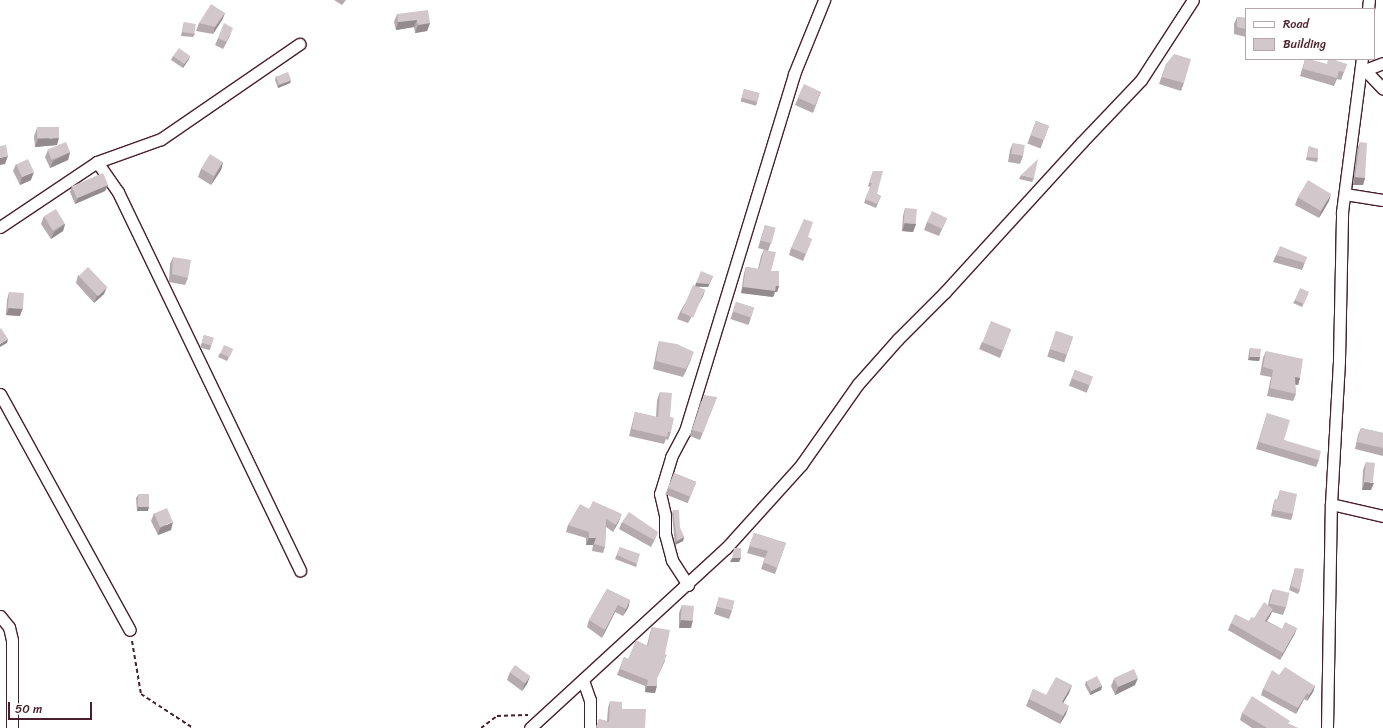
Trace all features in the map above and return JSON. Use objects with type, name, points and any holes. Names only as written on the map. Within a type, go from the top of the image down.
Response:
[{"type":"street","points":[[688,585],[672,560],[665,534],[665,515],[660,494],[671,458],[685,431],[794,74],[824,0]]},
{"type":"street","points":[[530,728],[583,680],[601,661],[688,585],[726,548],[801,465],[858,384],[898,339],[945,292],[1080,143],[1142,80],[1193,0]]},
{"type":"street","points":[[0,227],[97,162],[161,139],[299,44]]},
{"type":"street","points":[[1363,65],[1383,63]]},
{"type":"street","points":[[1363,65],[1383,89]]},
{"type":"street","points":[[1327,728],[1331,504],[1340,360],[1342,212],[1363,65]]},
{"type":"street","points":[[97,162],[118,192],[300,571]]},
{"type":"street","points":[[1345,194],[1383,200]]},
{"type":"street","points":[[0,394],[130,630]]},
{"type":"street","points":[[1331,504],[1383,516]]},
{"type":"street","points":[[0,616],[9,627],[12,640],[12,728]]},
{"type":"street","points":[[583,680],[590,700],[590,728]]},
{"type":"path","points":[[130,630],[141,694],[193,728]]},
{"type":"path","points":[[482,728],[497,716],[543,715]]},
{"type":"building","points":[[211,4],[225,13],[215,27],[199,23]]},
{"type":"building","points":[[428,10],[430,23],[418,25],[417,20],[398,22],[397,14]]},
{"type":"building","points":[[1237,17],[1245,18],[1245,29],[1237,27]]},
{"type":"building","points":[[184,22],[196,24],[194,34],[182,32]]},
{"type":"building","points":[[224,23],[233,28],[226,42],[218,38]]},
{"type":"building","points":[[179,48],[190,56],[184,64],[173,56]]},
{"type":"building","points":[[1174,54],[1191,59],[1184,83],[1162,77],[1166,64]]},
{"type":"building","points":[[1305,60],[1313,60],[1327,64],[1328,60],[1335,60],[1347,64],[1344,72],[1339,71],[1337,78],[1303,69]]},
{"type":"building","points":[[288,72],[291,80],[279,85],[276,77]]},
{"type":"building","points":[[804,84],[821,92],[815,106],[798,98]]},
{"type":"building","points":[[744,89],[759,93],[757,102],[742,98]]},
{"type":"building","points":[[1036,121],[1049,126],[1044,140],[1031,135]]},
{"type":"building","points":[[37,127],[59,127],[59,138],[37,138]]},
{"type":"building","points":[[66,142],[70,152],[52,160],[47,149]]},
{"type":"building","points":[[1360,142],[1367,143],[1365,178],[1355,177]]},
{"type":"building","points":[[1013,143],[1025,145],[1023,156],[1011,154]]},
{"type":"building","points":[[6,145],[8,156],[0,158],[0,146]]},
{"type":"building","points":[[1309,146],[1318,149],[1318,158],[1307,157]]},
{"type":"building","points":[[210,154],[223,162],[214,176],[201,168]]},
{"type":"building","points":[[28,159],[34,172],[22,177],[16,164]]},
{"type":"building","points":[[1038,159],[1034,178],[1021,175]]},
{"type":"building","points":[[873,171],[883,171],[877,194],[881,196],[877,204],[865,199],[872,183],[869,183]]},
{"type":"building","points":[[103,173],[108,185],[77,198],[72,186]]},
{"type":"building","points":[[1308,180],[1331,194],[1321,211],[1298,197]]},
{"type":"building","points":[[905,208],[917,209],[916,224],[904,223]]},
{"type":"building","points":[[56,209],[65,224],[53,231],[44,216]]},
{"type":"building","points":[[932,211],[947,218],[942,229],[927,222]]},
{"type":"building","points":[[804,219],[813,222],[808,237],[812,239],[806,254],[791,248]]},
{"type":"building","points":[[765,225],[776,228],[771,243],[761,240]]},
{"type":"building","points":[[1280,246],[1307,257],[1305,263],[1276,255]]},
{"type":"building","points":[[764,250],[776,252],[771,271],[779,271],[779,286],[776,286],[775,291],[743,287],[746,267],[759,269]]},
{"type":"building","points":[[173,257],[191,260],[188,278],[172,274]]},
{"type":"building","points":[[88,267],[107,287],[98,296],[79,276]]},
{"type":"building","points":[[701,271],[713,276],[709,284],[696,283]]},
{"type":"building","points":[[693,285],[705,290],[693,318],[681,313]]},
{"type":"building","points":[[1300,288],[1309,292],[1304,304],[1295,300]]},
{"type":"building","points":[[9,292],[24,293],[23,309],[8,308]]},
{"type":"building","points":[[736,302],[754,308],[751,317],[733,312]]},
{"type":"building","points":[[991,321],[1011,329],[1003,351],[982,342]]},
{"type":"building","points":[[1,328],[8,339],[0,344],[0,329]]},
{"type":"building","points":[[1056,331],[1073,337],[1067,355],[1050,349]]},
{"type":"building","points":[[204,335],[214,338],[211,346],[202,343]]},
{"type":"building","points":[[659,341],[677,344],[694,352],[686,369],[656,361]]},
{"type":"building","points":[[224,345],[233,349],[229,357],[220,353]]},
{"type":"building","points":[[1250,348],[1261,349],[1260,357],[1250,357]]},
{"type":"building","points":[[1266,351],[1303,359],[1300,378],[1295,377],[1296,394],[1270,388],[1273,370],[1263,367]]},
{"type":"building","points":[[1075,370],[1093,377],[1090,385],[1072,378]]},
{"type":"building","points":[[660,392],[672,393],[670,417],[674,418],[671,432],[668,432],[667,437],[632,429],[635,412],[658,417]]},
{"type":"building","points":[[704,395],[717,397],[703,433],[692,430]]},
{"type":"building","points":[[1267,413],[1290,420],[1284,440],[1321,451],[1319,460],[1259,442]]},
{"type":"building","points":[[1361,428],[1383,433],[1383,448],[1357,442]]},
{"type":"building","points":[[1366,462],[1375,463],[1373,483],[1364,482]]},
{"type":"building","points":[[674,473],[696,482],[690,497],[668,488]]},
{"type":"building","points":[[1280,490],[1297,494],[1293,514],[1273,510],[1275,499],[1278,500]]},
{"type":"building","points":[[138,494],[149,494],[149,507],[138,507]]},
{"type":"building","points":[[593,501],[622,514],[616,525],[606,519],[605,547],[594,544],[596,538],[589,538],[589,532],[568,525],[580,504],[589,509]]},
{"type":"building","points":[[167,508],[173,522],[160,527],[154,513]]},
{"type":"building","points":[[673,510],[679,510],[680,528],[684,537],[677,541]]},
{"type":"building","points":[[629,512],[658,532],[654,540],[622,522]]},
{"type":"building","points":[[754,533],[786,543],[777,568],[763,562],[768,551],[749,546]]},
{"type":"building","points":[[620,547],[640,554],[637,564],[617,555]]},
{"type":"building","points":[[734,548],[741,548],[741,558],[732,558]]},
{"type":"building","points":[[1295,568],[1304,569],[1300,590],[1291,586]]},
{"type":"building","points":[[607,589],[630,600],[626,609],[618,605],[605,630],[589,620]]},
{"type":"building","points":[[1273,589],[1290,593],[1286,607],[1270,604]]},
{"type":"building","points":[[719,597],[735,601],[732,611],[717,607]]},
{"type":"building","points":[[1264,602],[1273,609],[1265,621],[1282,629],[1285,622],[1297,628],[1283,653],[1231,623],[1235,614],[1249,621],[1251,617],[1254,618]]},
{"type":"building","points":[[682,605],[694,606],[693,621],[681,620]]},
{"type":"building","points":[[652,627],[670,630],[665,654],[667,655],[657,677],[657,686],[647,686],[648,680],[620,669],[624,657],[628,659],[636,640],[648,646]]},
{"type":"building","points":[[515,665],[530,676],[525,683],[510,672]]},
{"type":"building","points":[[1285,667],[1315,686],[1309,695],[1307,693],[1298,708],[1263,689],[1272,670],[1279,675]]},
{"type":"building","points":[[1134,669],[1138,678],[1118,687],[1114,678]]},
{"type":"building","points":[[1097,676],[1102,686],[1091,691],[1086,681]]},
{"type":"building","points":[[1056,677],[1072,685],[1062,702],[1069,706],[1063,716],[1029,699],[1033,689],[1046,695]]},
{"type":"building","points":[[1252,696],[1290,721],[1288,724],[1298,728],[1267,728],[1242,713]]},
{"type":"building","points":[[610,701],[622,702],[622,709],[646,709],[645,728],[596,727],[599,719],[609,722]]}]
